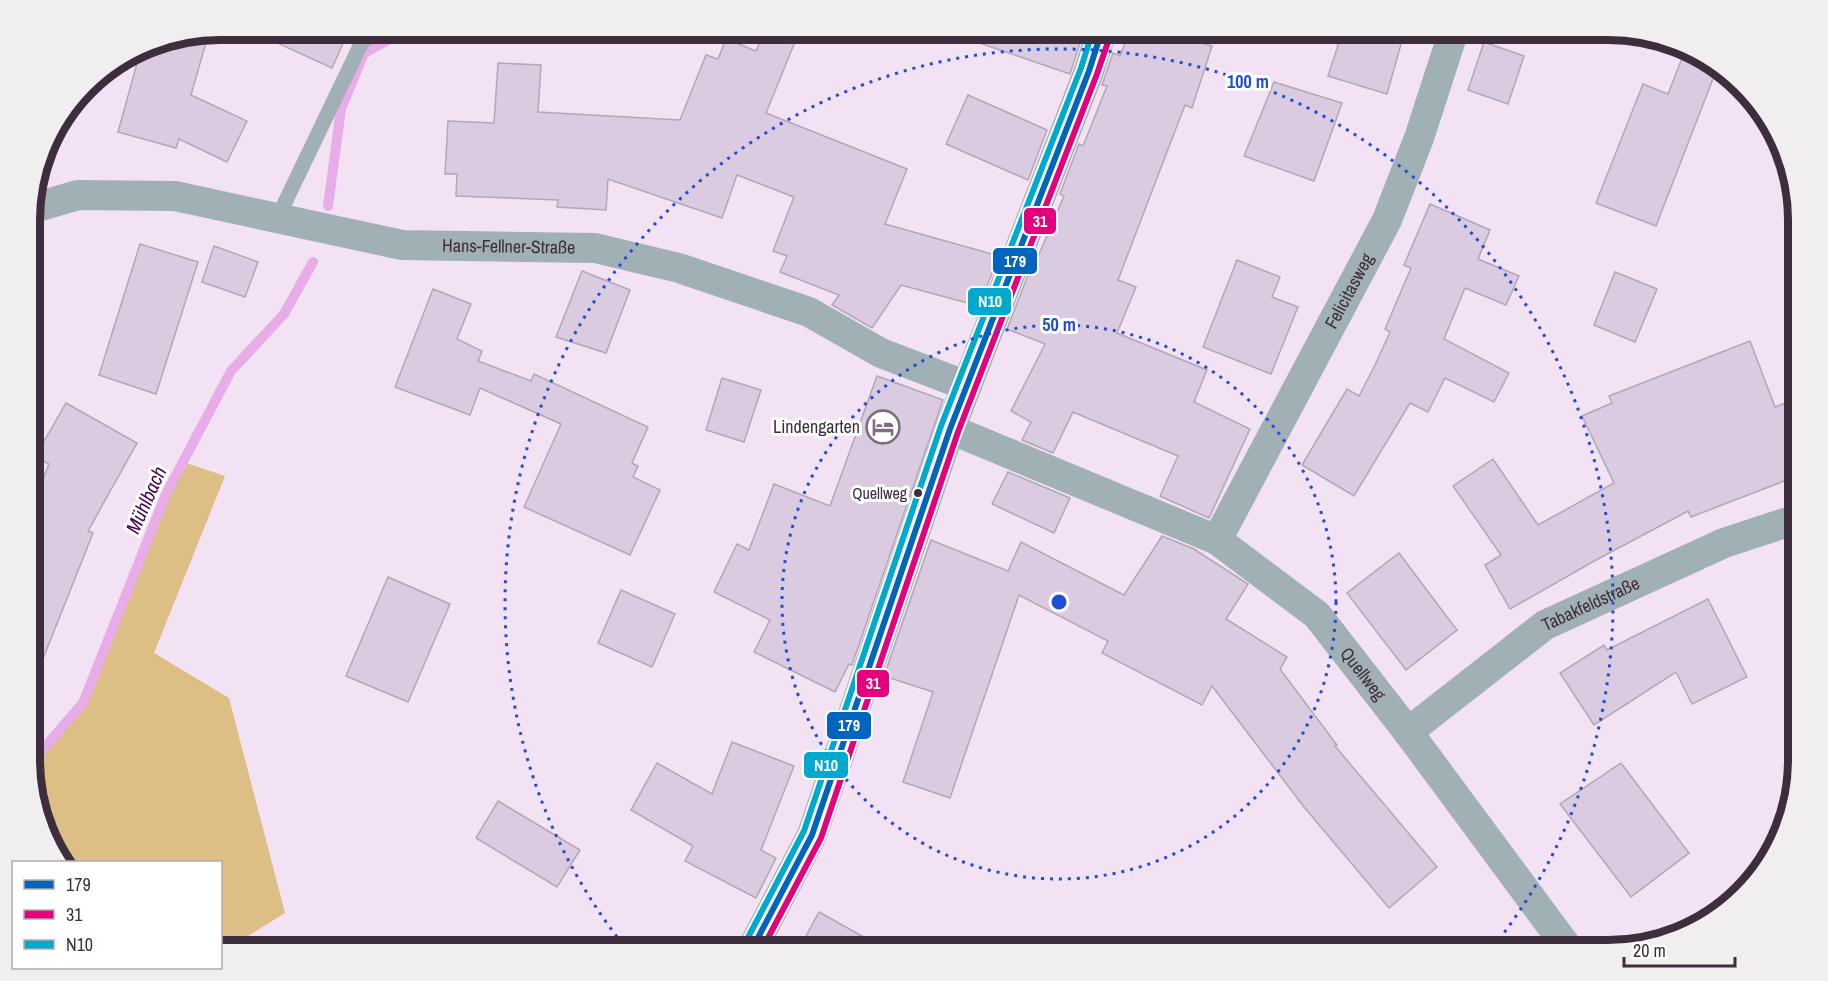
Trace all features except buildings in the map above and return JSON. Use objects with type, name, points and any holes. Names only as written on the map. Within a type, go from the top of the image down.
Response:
[{"type":"street","points":[[757,940],[812,835],[950,429],[1089,71],[1099,40]]},
{"type":"street","name":"Felicitasweg","points":[[1217,540],[1387,220],[1419,138],[1451,40]]},
{"type":"street","name":"Hans-Fellner-Straße","points":[[41,206],[78,195],[175,196],[402,245],[595,248],[679,268],[809,312],[882,353],[967,386]]},
{"type":"street","name":"Quellweg","points":[[950,429],[1217,540],[1317,615],[1408,732],[1562,940]]},
{"type":"street","name":"Tabakfeldstraße","points":[[1408,732],[1545,625],[1724,543],[1788,522]]},
{"type":"lane","points":[[278,219],[364,41]]},
{"type":"shaded area","points":[[180,461],[225,476],[154,653],[229,698],[285,913],[242,940],[222,940],[222,861],[71,861],[54,829],[47,807],[42,784],[40,747],[80,702]]},
{"type":"waterway","name":"Mühlbach","points":[[328,206],[341,109],[364,53],[386,41]]},
{"type":"waterway","name":"Mühlbach","points":[[40,753],[83,703],[166,494],[231,371],[284,314],[313,262]]},
{"type":"transit line","name":"N10","points":[[747,940],[804,831],[941,426],[1081,68],[1090,40]]},
{"type":"transit line","name":"179","points":[[757,940],[812,835],[950,429],[1089,71],[1099,40]]},
{"type":"transit line","name":"31","points":[[767,940],[821,838],[958,432],[1108,40]]},
{"type":"place","name":"Lindengarten","points":[[883,427]]},
{"type":"place","name":"Quellweg","points":[[918,493]]}]
